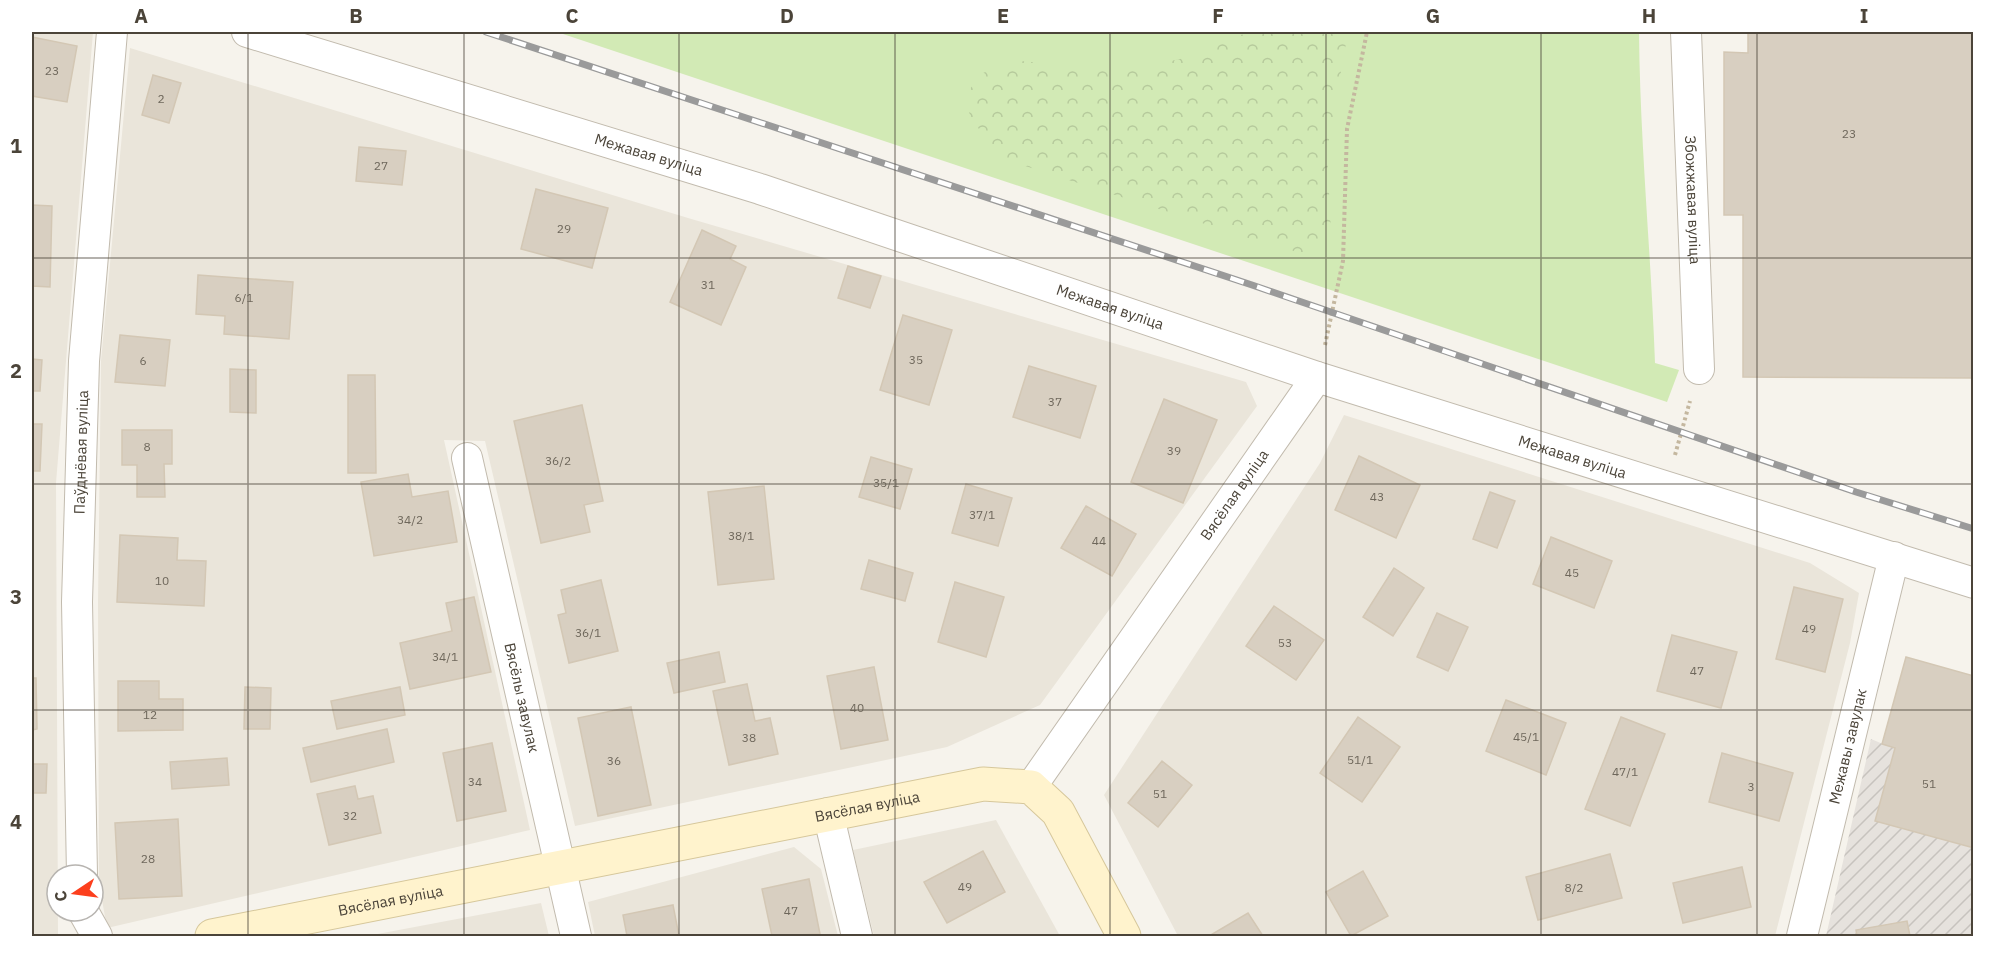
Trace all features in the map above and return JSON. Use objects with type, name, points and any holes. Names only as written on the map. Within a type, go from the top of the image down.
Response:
[{"type":"street","name":"Паўднёвая вуліца","points":[[82,863],[76,602],[84,373],[112,32]]},
{"type":"street","name":"Межавая вуліца","points":[[247,32],[760,189],[1317,377],[1974,583]]},
{"type":"street","name":"Збожжавая вуліца","points":[[1686,32],[1699,369]]},
{"type":"street","name":"Вясёлая вуліца","points":[[212,936],[562,869],[828,813],[983,784],[1031,787],[1317,377]]},
{"type":"street","name":"Вясёлы завулак","points":[[467,458],[576,936]]},
{"type":"street","name":"Межавы завулак","points":[[1802,936],[1894,557]]},
{"type":"street","points":[[1031,787],[1058,812],[1124,936]]},
{"type":"street","points":[[828,813],[857,936]]},
{"type":"path","points":[[1317,377],[1343,261],[1347,129],[1367,32]]},
{"type":"path","points":[[1666,487],[1699,369]]},
{"type":"shaded area","points":[[32,32],[93,32],[56,483],[58,863],[45,863],[45,923],[58,923],[58,936],[32,936]]},
{"type":"shaded area","points":[[130,48],[688,218],[1246,382],[1257,406],[1040,705],[947,747],[575,826],[485,441],[444,440],[530,830],[107,928],[105,863],[99,863],[98,603],[101,361]]},
{"type":"shaded area","points":[[1344,415],[1810,563],[1859,593],[1850,643],[1775,936],[1178,936],[1104,795],[1320,463]]},
{"type":"shaded area","points":[[1973,676],[1973,936],[1826,936],[1871,739],[1883,744]]},
{"type":"shaded area","points":[[996,820],[1060,936],[874,936],[853,850]]},
{"type":"shaded area","points":[[794,847],[821,869],[838,936],[595,936],[588,902]]},
{"type":"shaded area","points":[[541,903],[549,936],[367,936]]},
{"type":"green space","points":[[557,32],[1639,32],[1641,115],[1655,363],[1679,370],[1667,402]]},
{"type":"green space","points":[[1248,32],[1348,32],[1327,151],[1331,232],[1310,255],[1270,245],[1007,160],[970,119],[967,93],[981,74],[1011,60],[1125,71],[1189,57]]},
{"type":"building","points":[[1748,32],[1974,32],[1974,378],[1743,377],[1743,215],[1724,215],[1724,52],[1748,53]]},
{"type":"building","points":[[32,37],[77,46],[67,102],[32,96]]},
{"type":"building","points":[[153,75],[181,83],[169,123],[142,115]]},
{"type":"building","points":[[359,147],[406,151],[402,185],[356,181]]},
{"type":"building","points":[[536,189],[608,208],[592,268],[521,249]]},
{"type":"building","points":[[32,205],[52,206],[50,287],[32,286]]},
{"type":"building","points":[[702,230],[736,246],[730,259],[746,267],[721,325],[670,302]]},
{"type":"building","points":[[848,266],[881,276],[870,308],[838,298]]},
{"type":"building","points":[[198,275],[293,282],[289,339],[224,334],[225,316],[196,314]]},
{"type":"building","points":[[903,315],[952,330],[929,405],[880,390]]},
{"type":"building","points":[[120,335],[170,340],[165,386],[115,382]]},
{"type":"building","points":[[32,359],[42,360],[40,391],[32,391]]},
{"type":"building","points":[[1029,366],[1096,386],[1080,438],[1013,417]]},
{"type":"building","points":[[230,369],[256,370],[256,413],[230,412]]},
{"type":"building","points":[[348,375],[375,375],[376,473],[348,473]]},
{"type":"building","points":[[1164,399],[1217,420],[1183,503],[1131,482]]},
{"type":"building","points":[[582,405],[603,501],[584,505],[590,532],[541,543],[514,421]]},
{"type":"building","points":[[32,424],[42,424],[40,471],[32,471]]},
{"type":"building","points":[[122,430],[172,430],[172,464],[164,464],[165,497],[137,497],[137,465],[122,465]]},
{"type":"building","points":[[1359,456],[1420,485],[1396,538],[1335,510]]},
{"type":"building","points":[[871,457],[912,469],[900,509],[859,497]]},
{"type":"building","points":[[408,474],[412,497],[448,491],[457,542],[374,556],[361,482]]},
{"type":"building","points":[[966,484],[1012,498],[998,546],[952,533]]},
{"type":"building","points":[[764,486],[774,579],[718,585],[708,492]]},
{"type":"building","points":[[1490,492],[1515,501],[1497,548],[1473,539]]},
{"type":"building","points":[[1086,506],[1136,534],[1112,576],[1061,548]]},
{"type":"building","points":[[120,535],[178,538],[177,560],[206,561],[204,606],[117,602]]},
{"type":"building","points":[[1551,537],[1612,561],[1594,608],[1533,584]]},
{"type":"building","points":[[869,560],[913,573],[905,601],[861,589]]},
{"type":"building","points":[[1394,568],[1424,588],[1393,636],[1363,617]]},
{"type":"building","points":[[601,580],[618,651],[569,663],[558,615],[566,613],[561,590]]},
{"type":"building","points":[[955,582],[1004,597],[986,657],[938,642]]},
{"type":"building","points":[[1794,587],[1843,599],[1825,672],[1776,659]]},
{"type":"building","points":[[474,597],[491,672],[410,689],[400,643],[452,631],[446,603]]},
{"type":"building","points":[[1274,606],[1324,640],[1296,680],[1246,646]]},
{"type":"building","points":[[1437,613],[1468,627],[1448,671],[1417,657]]},
{"type":"building","points":[[1672,635],[1737,652],[1721,708],[1657,691]]},
{"type":"building","points":[[719,652],[725,682],[674,693],[667,663]]},
{"type":"building","points":[[1906,657],[1974,676],[1974,848],[1875,821],[1895,748],[1882,744]]},
{"type":"building","points":[[874,667],[888,740],[841,749],[827,676]]},
{"type":"building","points":[[32,678],[36,678],[37,729],[32,730]]},
{"type":"building","points":[[118,681],[159,681],[159,699],[183,699],[183,730],[118,731]]},
{"type":"building","points":[[747,684],[755,721],[770,718],[778,754],[729,765],[713,691]]},
{"type":"building","points":[[245,687],[271,688],[270,729],[244,729]]},
{"type":"building","points":[[400,687],[405,715],[337,729],[331,701]]},
{"type":"building","points":[[1506,700],[1566,723],[1546,775],[1486,751]]},
{"type":"building","points":[[631,707],[651,805],[598,816],[578,718]]},
{"type":"building","points":[[1358,717],[1400,747],[1362,802],[1320,773]]},
{"type":"building","points":[[1621,717],[1665,734],[1630,826],[1585,809]]},
{"type":"building","points":[[387,729],[394,762],[311,782],[303,748]]},
{"type":"building","points":[[492,743],[506,811],[457,821],[443,753]]},
{"type":"building","points":[[1722,753],[1793,773],[1779,821],[1709,802]]},
{"type":"building","points":[[227,758],[229,785],[172,789],[170,762]]},
{"type":"building","points":[[1162,761],[1192,785],[1158,827],[1128,803]]},
{"type":"building","points":[[32,764],[47,764],[46,793],[32,793]]},
{"type":"building","points":[[355,786],[358,799],[373,796],[381,833],[329,845],[317,794]]},
{"type":"building","points":[[178,819],[182,896],[119,899],[115,823]]},
{"type":"building","points":[[983,851],[1005,892],[947,923],[924,882]]},
{"type":"building","points":[[1610,854],[1622,898],[1538,920],[1526,877]]},
{"type":"building","points":[[1742,867],[1751,907],[1683,923],[1673,883]]},
{"type":"building","points":[[1363,871],[1388,916],[1351,936],[1326,892]]},
{"type":"building","points":[[809,879],[820,934],[772,936],[762,889]]},
{"type":"building","points":[[673,905],[679,936],[627,936],[623,915]]},
{"type":"building","points":[[1248,913],[1263,936],[1209,936]]},
{"type":"building","points":[[1907,921],[1910,936],[1857,936],[1856,930]]},
{"type":"railway","points":[[486,32],[1252,285],[1856,492],[1974,529]]}]
